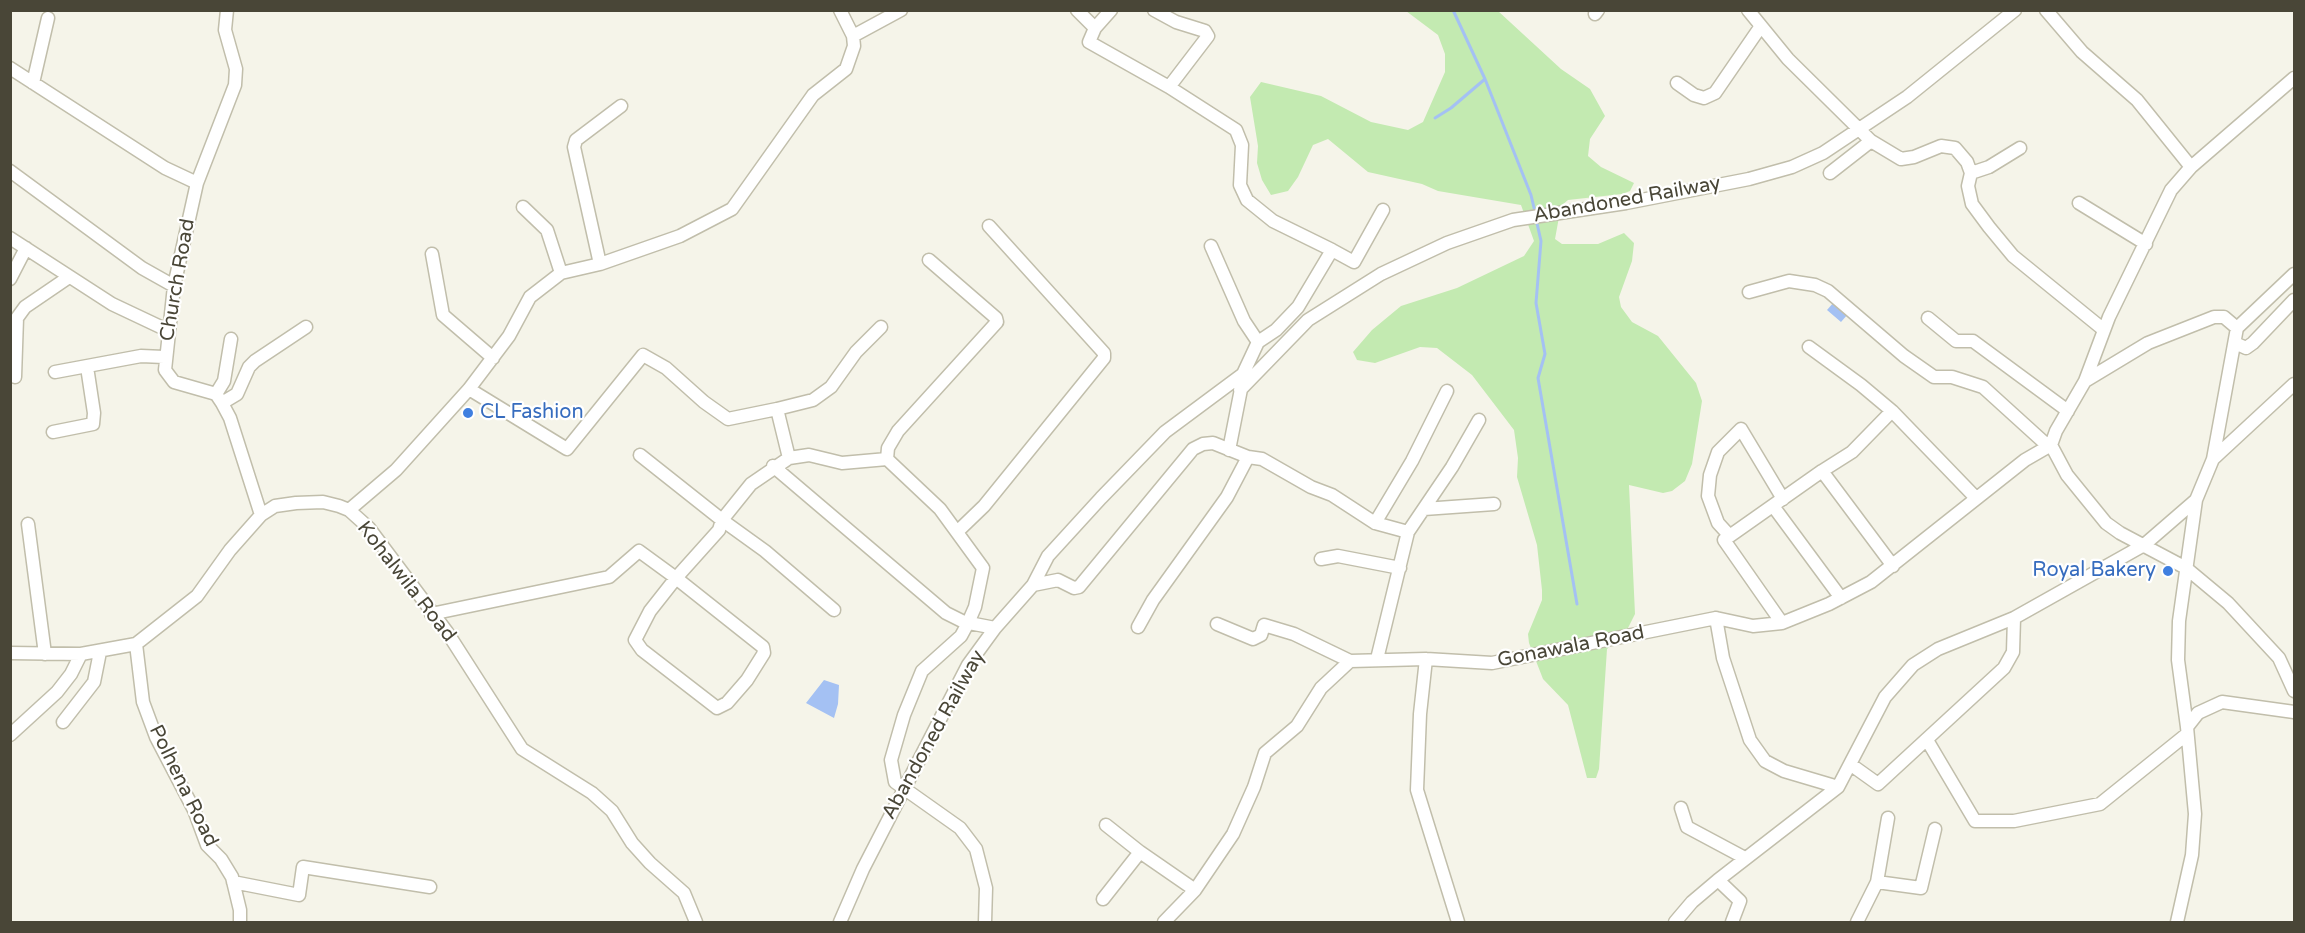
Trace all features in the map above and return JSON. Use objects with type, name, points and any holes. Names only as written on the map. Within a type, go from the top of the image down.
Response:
[{"type":"street","name":"Church Road","points":[[219,398],[174,382],[165,370],[164,357],[174,286],[197,183],[235,85],[236,69],[225,30],[227,10]]},
{"type":"street","points":[[349,510],[396,470],[469,389],[509,336],[530,297],[561,273],[600,264],[680,236],[732,209],[813,96],[846,69],[854,46],[853,36],[840,10]]},
{"type":"street","points":[[853,36],[889,14],[901,10]]},
{"type":"street","points":[[1077,10],[1095,28]]},
{"type":"street","points":[[1111,10],[1095,28],[1089,42],[1169,87],[1236,130],[1242,145],[1240,185],[1247,200],[1273,221],[1354,262],[1383,210]]},
{"type":"street","points":[[1154,10],[1176,22],[1205,31],[1208,36],[1169,87]]},
{"type":"street","points":[[1748,10],[1788,59],[1858,131],[1871,141],[1901,159],[1914,157],[1941,146],[1955,148],[1967,162],[1971,173],[1968,186],[1972,204],[2007,248],[2104,330]]},
{"type":"street","name":"Abandoned Railway","points":[[1240,390],[1308,320],[1381,274],[1447,243],[1513,220],[1703,188],[1792,167],[1823,153],[1907,97],[2015,10]]},
{"type":"street","points":[[2046,10],[2082,52],[2137,100],[2191,167]]},
{"type":"street","points":[[33,83],[48,18]]},
{"type":"street","points":[[1677,83],[1694,95],[1704,98],[1715,93],[1761,26]]},
{"type":"street","points":[[10,68],[165,168],[197,183]]},
{"type":"street","points":[[1838,787],[1784,771],[1765,761],[1750,740],[1723,658],[1716,618],[1753,626],[1782,623],[1842,598],[1893,566],[2033,454],[2050,446],[2085,381],[2104,330],[2166,198],[2191,167],[2295,78]]},
{"type":"street","points":[[600,264],[574,147],[576,140],[621,106]]},
{"type":"street","points":[[1830,173],[1871,141]]},
{"type":"street","points":[[1971,173],[1989,166],[2020,148]]},
{"type":"street","points":[[10,171],[142,268],[174,286]]},
{"type":"street","points":[[2079,203],[2146,244]]},
{"type":"street","points":[[524,207],[547,231],[561,273]]},
{"type":"street","points":[[957,532],[984,506],[1104,358],[1104,353],[989,226]]},
{"type":"street","points":[[10,238],[112,304],[167,330]]},
{"type":"street","points":[[1211,246],[1244,321],[1258,342]]},
{"type":"street","points":[[10,279],[26,248]]},
{"type":"street","points":[[1229,450],[1244,374],[1258,342],[1276,330],[1298,307],[1332,250]]},
{"type":"street","points":[[432,254],[443,315],[493,358]]},
{"type":"street","points":[[887,459],[888,448],[898,431],[997,322],[996,318],[929,260]]},
{"type":"street","points":[[2177,922],[2192,855],[2195,814],[2178,660],[2179,621],[2196,500],[2213,459],[2237,328],[2295,274]]},
{"type":"street","points":[[15,376],[17,318],[25,307],[69,277]]},
{"type":"street","points":[[1749,292],[1789,281],[1815,285],[1828,291],[1904,356],[1934,376],[1952,377],[1983,387],[2050,446],[2067,475],[2098,515],[2113,530],[2186,568],[2228,603],[2283,663],[2295,691]]},
{"type":"street","points":[[2235,343],[2246,348],[2253,343],[2295,300]]},
{"type":"street","points":[[2085,381],[2148,343],[2214,317],[2224,317],[2237,328]]},
{"type":"street","points":[[1928,318],[1956,341],[1973,341],[2068,411]]},
{"type":"street","points":[[219,398],[237,394],[249,367],[255,361],[306,327]]},
{"type":"street","points":[[469,389],[567,449],[643,355],[666,368],[712,409],[728,419],[813,400],[831,387],[856,352],[881,327]]},
{"type":"street","points":[[231,339],[219,398],[230,418],[261,515]]},
{"type":"street","points":[[1809,347],[1892,411],[1976,498]]},
{"type":"street","points":[[55,372],[141,356],[164,357]]},
{"type":"street","points":[[53,432],[93,424],[94,413],[87,367]]},
{"type":"street","name":"Abandoned Railway","points":[[840,922],[904,788],[968,665],[995,628],[1033,585],[1048,556],[1165,432],[1244,374]]},
{"type":"street","points":[[2213,459],[2295,384]]},
{"type":"street","points":[[1375,523],[1412,461],[1447,391]]},
{"type":"street","points":[[777,409],[789,458]]},
{"type":"street","points":[[1782,623],[1724,540],[1852,452],[1892,411]]},
{"type":"street","points":[[1377,659],[1408,532],[1479,420]]},
{"type":"street","points":[[1729,535],[1718,523],[1708,496],[1710,475],[1718,452],[1741,429],[1778,503],[1842,598]]},
{"type":"street","points":[[1033,585],[1058,580],[1074,588],[1079,586],[1193,449],[1203,444],[1213,443],[1248,457],[1262,459],[1375,523],[1408,532]]},
{"type":"street","points":[[640,454],[722,520],[765,550],[834,610]]},
{"type":"street","points":[[431,614],[609,577],[639,551],[676,578],[763,647],[764,652],[747,680],[727,703],[717,708],[642,650],[636,640],[650,611],[676,578],[719,530],[722,520],[751,484],[773,466],[789,458],[809,455],[842,463],[887,459],[939,509],[983,568],[975,607],[961,636],[922,671],[910,697],[891,760],[892,777],[960,828],[976,849],[986,888],[985,922]]},
{"type":"street","points":[[1138,627],[1153,600],[1227,497],[1248,457]]},
{"type":"street","points":[[773,466],[946,614],[968,623],[995,628]]},
{"type":"street","points":[[1822,471],[1893,566]]},
{"type":"street","points":[[1675,922],[1692,902],[1718,880],[1838,787],[1885,697],[1913,664],[1938,649],[2014,618],[2144,545],[2196,500]]},
{"type":"street","name":"Kohalwila Road","points":[[10,653],[81,654],[136,644],[197,596],[230,550],[261,515],[275,506],[323,502],[349,510],[369,528],[431,614],[447,632],[522,749],[592,793],[612,812],[650,862],[684,893],[696,922]]},
{"type":"street","points":[[1424,509],[1494,504]]},
{"type":"street","points":[[28,524],[45,654]]},
{"type":"street","points":[[1322,560],[1338,556],[1400,568]]},
{"type":"street","name":"Gonawala Road","points":[[1350,661],[1426,659],[1492,663],[1716,618]]},
{"type":"street","points":[[1850,764],[1878,784],[2004,668],[2013,652],[2014,618]]},
{"type":"street","points":[[1164,922],[1195,890],[1233,834],[1254,788],[1265,753],[1297,726],[1322,688],[1350,661],[1294,634],[1264,625],[1261,635],[1253,639],[1217,624]]},
{"type":"street","name":"Polhena Road","points":[[136,644],[143,702],[156,737],[194,810],[207,845],[221,859],[233,882],[240,922]]},
{"type":"street","points":[[63,722],[94,682],[100,652]]},
{"type":"street","points":[[10,735],[57,692],[71,674],[81,654]]},
{"type":"street","points":[[1426,659],[1420,714],[1417,790],[1458,922]]},
{"type":"street","points":[[1927,740],[1974,821],[2014,821],[2100,804],[2187,730],[2198,713],[2222,702],[2295,712]]},
{"type":"street","points":[[1680,808],[1687,827],[1745,858]]},
{"type":"street","points":[[1857,922],[1877,882],[1888,818]]},
{"type":"street","points":[[1106,825],[1195,890]]},
{"type":"street","points":[[1877,882],[1921,888],[1935,829]]},
{"type":"street","points":[[1103,898],[1140,852]]},
{"type":"street","points":[[233,882],[299,896],[303,867],[430,887]]},
{"type":"street","points":[[1718,880],[1740,901],[1732,922]]},
{"type":"green space","points":[[1406,11],[1498,11],[1561,69],[1590,89],[1605,116],[1590,139],[1588,156],[1601,167],[1634,183],[1630,191],[1622,194],[1568,200],[1561,206],[1555,239],[1562,244],[1598,244],[1624,233],[1634,243],[1632,261],[1619,297],[1621,307],[1632,322],[1658,336],[1696,383],[1702,401],[1692,464],[1685,481],[1672,491],[1663,493],[1629,485],[1635,614],[1627,630],[1607,649],[1599,769],[1596,778],[1587,778],[1568,705],[1543,679],[1529,643],[1528,634],[1542,600],[1542,590],[1537,545],[1517,477],[1518,458],[1514,430],[1472,375],[1437,348],[1420,347],[1375,363],[1357,360],[1353,352],[1372,330],[1401,306],[1457,288],[1524,256],[1534,241],[1521,205],[1438,191],[1422,184],[1368,172],[1328,139],[1313,145],[1298,177],[1288,191],[1271,195],[1262,180],[1257,163],[1258,146],[1250,97],[1261,82],[1321,96],[1371,122],[1408,130],[1423,122],[1445,72],[1445,54],[1438,35]]},
{"type":"water","points":[[1834,302],[1848,314],[1841,322],[1827,310]]},
{"type":"water","points":[[824,680],[839,685],[838,704],[834,718],[806,703]]},
{"type":"waterway","points":[[1453,10],[1485,79],[1531,195],[1535,212]]},
{"type":"waterway","points":[[1435,118],[1451,108],[1485,79]]},
{"type":"waterway","points":[[1536,219],[1541,241],[1536,303],[1545,354],[1538,378],[1577,604]]},
{"type":"place","name":"CL Fashion","points":[[468,413]]},
{"type":"place","name":"Royal Bakery","points":[[2168,571]]}]
